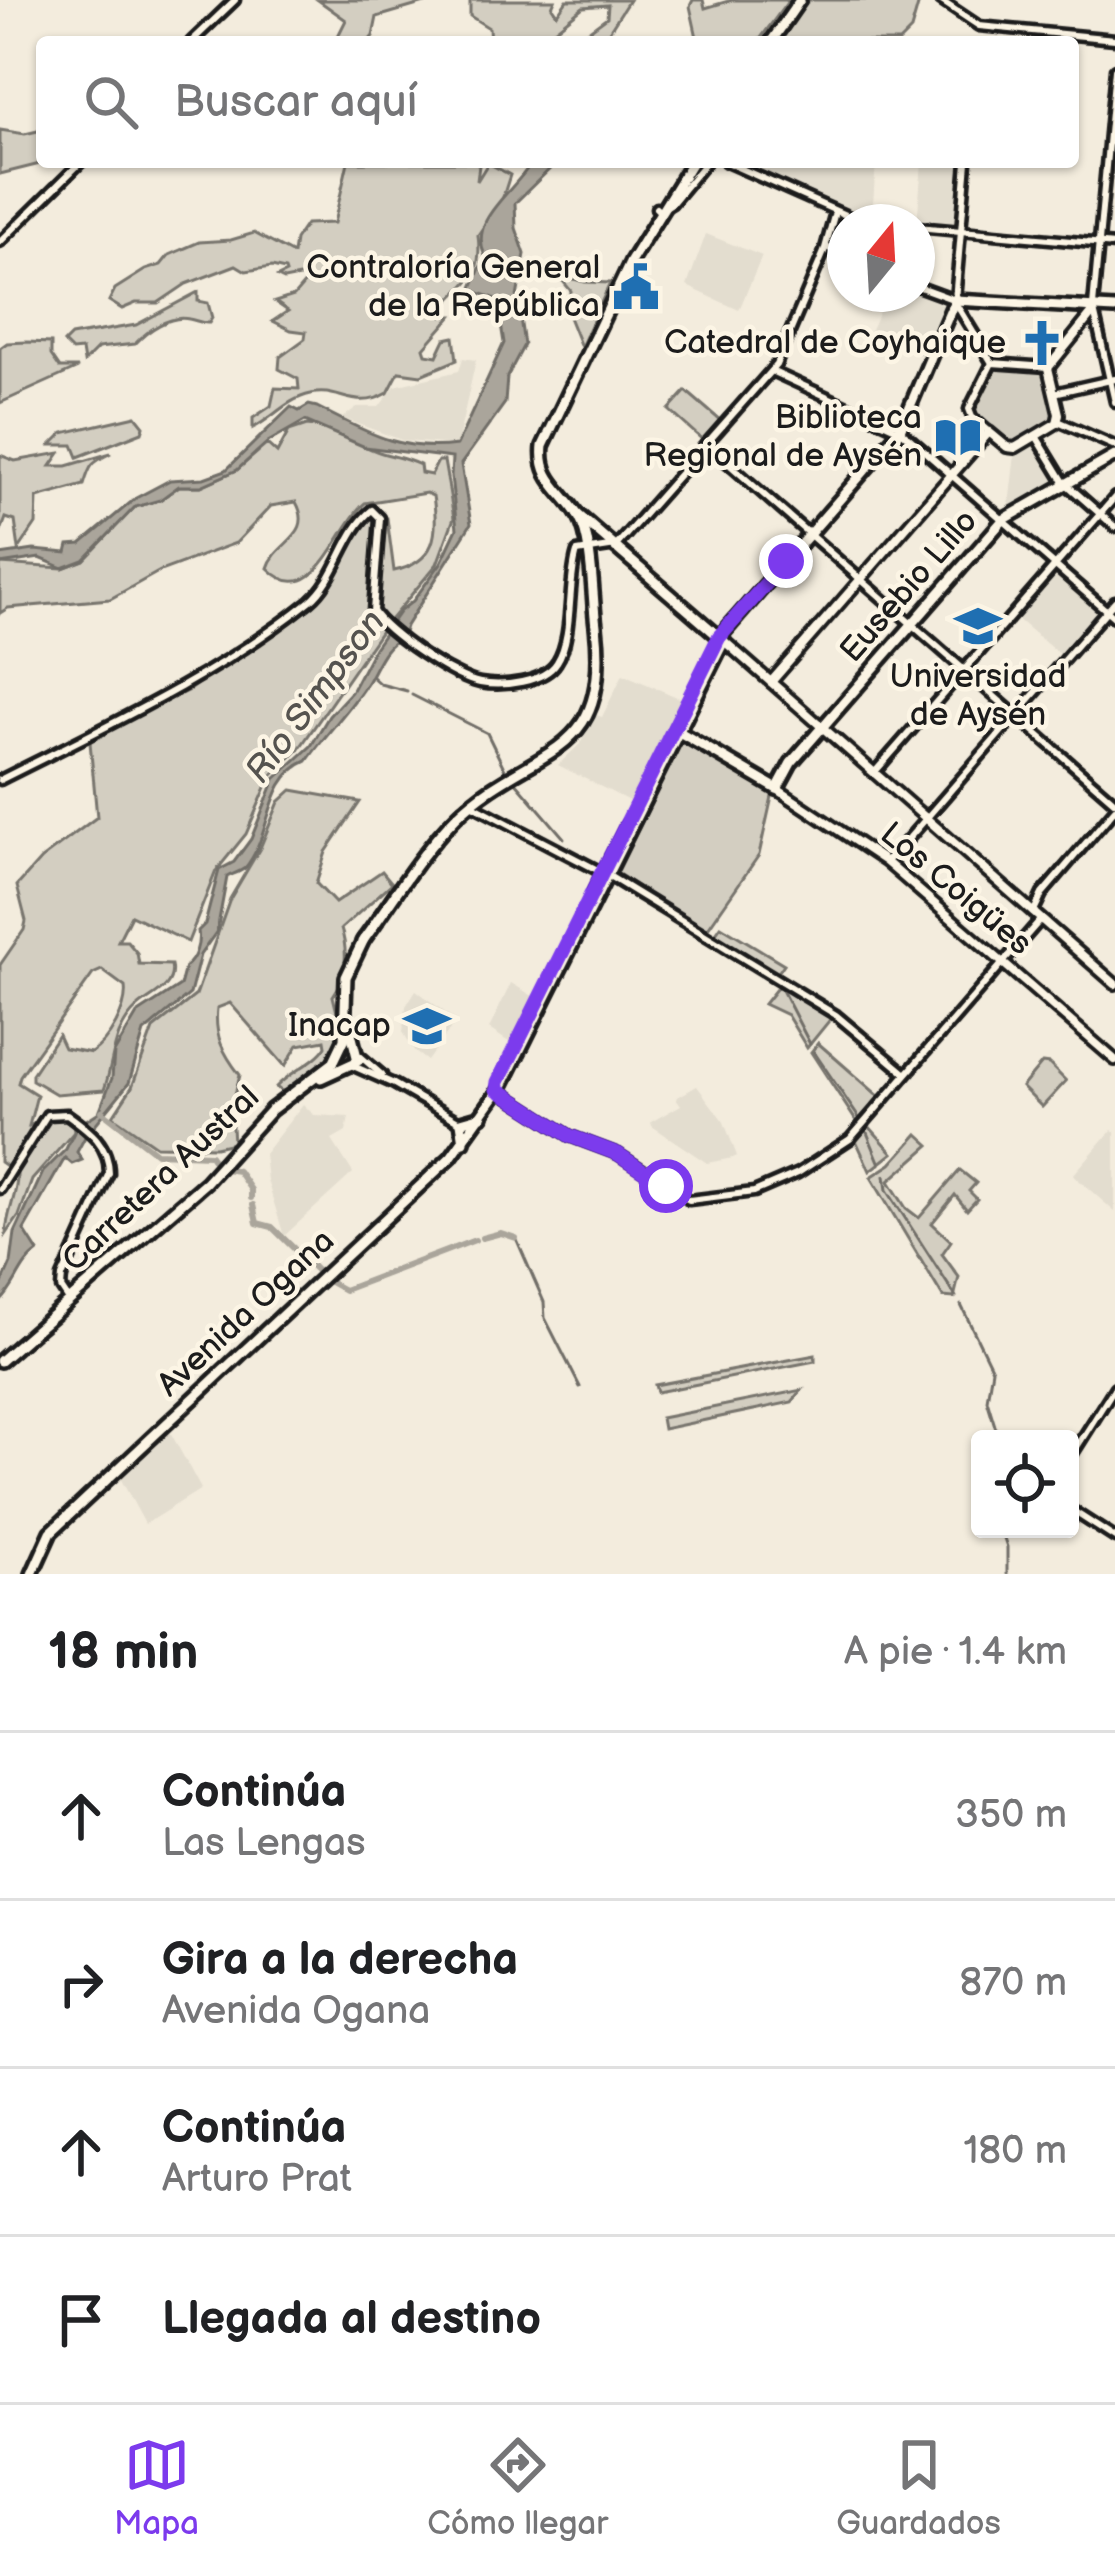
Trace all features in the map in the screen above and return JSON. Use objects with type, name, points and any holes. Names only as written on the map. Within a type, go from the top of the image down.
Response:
[{"type":"main road","points":[[775,36],[800,0]]},
{"type":"main road","points":[[685,168],[613,284],[545,439],[542,457],[548,478],[577,513],[1115,984]]},
{"type":"main road","points":[[955,300],[1115,309]]},
{"type":"main road","name":"Avenida Ogana","points":[[32,1574],[51,1532],[474,1130],[503,1084],[722,639],[900,430],[955,300]]},
{"type":"main road","points":[[771,682],[989,432],[1011,448],[1058,422],[1048,368],[1094,310]]},
{"type":"main road","points":[[1086,322],[1098,325]]},
{"type":"main road","name":"Eusebio Lillo","points":[[777,789],[789,766],[1003,520],[1115,456]]},
{"type":"main road","points":[[350,1066],[341,1061],[346,977],[362,942],[442,832],[471,804],[570,741],[590,711],[597,665],[587,548],[577,513]]},
{"type":"main road","name":"Los Coigües","points":[[678,733],[777,789],[882,859],[1115,1060]]},
{"type":"main road","points":[[345,1005],[358,1052]]},
{"type":"main road","points":[[341,1051],[348,1046],[358,1052]]},
{"type":"main road","name":"Carretera Austral","points":[[0,1361],[206,1182],[272,1110],[306,1086],[341,1051]]},
{"type":"main road","name":"Carretera Austral","points":[[306,1086],[350,1066],[358,1052]]},
{"type":"main road","points":[[464,1142],[460,1122],[482,1116]]},
{"type":"street","points":[[197,36],[235,0]]},
{"type":"street","points":[[940,0],[979,26],[1115,39]]},
{"type":"street","points":[[978,36],[979,26]]},
{"type":"street","points":[[1115,70],[1094,310],[1115,402]]},
{"type":"street","points":[[0,242],[75,168]]},
{"type":"street","points":[[658,209],[672,203],[701,168]]},
{"type":"street","points":[[739,168],[827,210]]},
{"type":"street","points":[[966,168],[955,300],[992,362]]},
{"type":"street","points":[[935,228],[1115,244]]},
{"type":"street","points":[[0,780],[231,658],[315,595],[372,510],[380,518],[373,611],[379,620],[478,683],[528,680],[548,672],[562,650],[575,556],[587,548],[616,546],[771,370],[782,354],[827,240]]},
{"type":"street","points":[[935,293],[955,300]]},
{"type":"street","points":[[992,362],[1048,368]]},
{"type":"street","points":[[989,432],[969,409],[992,362]]},
{"type":"street","points":[[771,370],[900,430],[1115,618]]},
{"type":"street","points":[[1054,393],[1113,380]]},
{"type":"street","points":[[1058,422],[1115,446]]},
{"type":"street","points":[[1036,436],[1067,485],[1115,527]]},
{"type":"street","points":[[497,1089],[570,1136],[618,1154],[684,1197],[700,1201],[754,1192],[798,1172],[850,1139],[1004,963],[1037,916],[1040,897],[1115,806],[706,443]]},
{"type":"street","points":[[874,773],[1115,497]]},
{"type":"street","points":[[882,859],[897,853],[1115,602]]},
{"type":"street","points":[[471,804],[606,875],[836,1015],[906,1074]]},
{"type":"street","points":[[358,1052],[394,1084]]},
{"type":"street","points":[[350,1066],[394,1084],[474,1130]]},
{"type":"street","points":[[0,1189],[42,1119],[53,1113],[74,1118],[99,1139],[109,1173],[62,1277],[61,1288],[69,1300]]},
{"type":"street","points":[[1079,1444],[1115,1387]]},
{"type":"street","points":[[1079,1515],[1115,1538]]},
{"type":"shaded area","points":[[318,0],[435,0],[377,17],[373,36],[338,36],[346,20]]},
{"type":"shaded area","points":[[470,0],[555,0],[552,7],[557,14],[567,0],[629,0],[606,36],[581,36],[607,17],[608,5],[583,7],[545,36],[490,36],[489,28],[470,16]]},
{"type":"shaded area","points":[[693,0],[703,0],[705,8],[732,0],[789,0],[762,36],[697,36]]},
{"type":"shaded area","points":[[805,0],[919,0],[905,36],[781,36]]},
{"type":"shaded area","points":[[0,130],[36,131],[36,165],[0,174]]},
{"type":"shaded area","points":[[347,168],[479,168],[477,181],[485,168],[510,175],[502,200],[478,235],[476,270],[441,310],[440,316],[452,316],[424,348],[426,354],[437,356],[445,339],[454,337],[457,360],[421,375],[399,372],[388,393],[376,398],[302,396],[253,428],[253,418],[271,406],[275,388],[299,389],[298,379],[279,369],[280,357],[305,339],[306,332],[273,321],[288,311],[275,302],[294,296],[306,282],[304,276],[284,280],[278,277],[285,270],[246,271],[236,265],[186,284],[158,303],[136,303],[122,309],[109,301],[115,289],[199,242],[254,233],[293,254],[295,240],[306,224],[334,223]]},
{"type":"shaded area","points":[[528,168],[551,168],[515,203],[516,228],[525,254],[517,297],[524,345],[507,377],[505,403],[461,464],[471,524],[403,636],[386,650],[362,691],[307,761],[283,781],[254,855],[245,868],[227,877],[217,931],[200,955],[190,994],[144,1032],[129,1083],[85,1137],[77,1152],[82,1160],[72,1164],[65,1158],[24,1230],[38,1252],[0,1302],[15,1233],[43,1172],[66,1149],[77,1126],[99,1112],[112,1078],[114,1053],[137,1014],[180,986],[196,950],[198,931],[205,924],[219,870],[234,862],[251,839],[275,779],[311,746],[351,692],[400,611],[441,563],[457,529],[452,458],[365,447],[305,421],[268,442],[237,470],[201,486],[179,486],[160,500],[135,507],[84,560],[63,568],[40,558],[0,564],[0,555],[34,550],[67,553],[69,545],[81,544],[136,498],[170,480],[204,478],[226,470],[291,407],[299,411],[309,405],[317,407],[400,443],[457,445],[504,343],[497,299],[471,290],[485,256],[482,230]]},
{"type":"shaded area","points":[[743,168],[876,168],[873,204],[827,205]]},
{"type":"shaded area","points":[[922,168],[965,168],[959,228],[935,226],[935,204],[919,204]]},
{"type":"shaded area","points":[[706,234],[762,256],[739,310],[687,286]]},
{"type":"shaded area","points":[[558,275],[610,283],[581,347],[569,317],[571,291]]},
{"type":"shaded area","points":[[198,292],[198,301],[208,303],[209,323],[181,318],[166,322],[135,344],[98,348],[84,362],[82,350],[72,351],[64,343],[71,336],[136,325]]},
{"type":"shaded area","points":[[935,301],[945,306],[924,356],[868,336],[879,312],[935,312]]},
{"type":"shaded area","points":[[51,343],[51,355],[60,368],[78,368],[0,403],[0,348]]},
{"type":"shaded area","points":[[463,358],[476,360],[457,445],[404,441],[342,418],[357,407],[379,407],[395,386],[459,371]]},
{"type":"shaded area","points":[[996,367],[1044,369],[1055,421],[1012,445],[974,414],[972,409]]},
{"type":"shaded area","points":[[686,391],[721,421],[704,441],[669,410]]},
{"type":"shaded area","points":[[136,416],[144,426],[142,432],[78,457],[73,445],[51,445],[63,433]]},
{"type":"shaded area","points":[[307,425],[420,465],[421,473],[431,475],[438,461],[444,461],[454,518],[437,564],[381,631],[299,749],[270,778],[246,834],[216,871],[188,942],[131,915],[118,941],[127,941],[139,964],[171,965],[172,973],[166,985],[137,1008],[123,1027],[104,1090],[56,1094],[32,1080],[58,1035],[64,1048],[91,1053],[110,1032],[120,1014],[125,987],[102,970],[93,974],[20,1076],[18,1083],[37,1095],[29,1126],[51,1115],[73,1120],[74,1132],[32,1180],[19,1216],[6,1235],[17,1174],[0,1162],[0,965],[26,921],[17,886],[41,859],[97,817],[90,742],[189,690],[312,601],[366,519],[387,518],[394,571],[419,561],[432,544],[433,496],[426,493],[365,503],[324,561],[299,581],[284,580],[268,568],[298,531],[301,513],[296,502],[271,506],[236,543],[160,571],[110,599],[8,608],[0,613],[0,564],[63,568],[84,560],[135,507],[160,500],[179,486],[201,486],[237,470],[267,444],[277,453],[289,431]]},
{"type":"shaded area","points":[[1037,440],[1063,485],[1008,514],[1015,454]]},
{"type":"shaded area","points":[[60,453],[51,466],[111,453],[92,465],[84,485],[37,498],[36,524],[19,549],[15,521],[6,518],[0,534],[0,455],[15,461]]},
{"type":"shaded area","points":[[1055,574],[1098,611],[1060,655],[1016,618]]},
{"type":"shaded area","points":[[623,674],[684,700],[633,803],[558,765],[580,744],[596,715],[602,717]]},
{"type":"shaded area","points":[[681,742],[773,792],[759,855],[706,931],[617,873]]},
{"type":"shaded area","points":[[292,790],[360,802],[326,852],[316,883],[335,903],[382,871],[392,883],[341,929],[345,963],[333,996],[339,1021],[336,1053],[295,1088],[281,1091],[276,1087],[322,1052],[325,1040],[298,1045],[285,1066],[230,1003],[217,1008],[221,1044],[240,1075],[231,1110],[233,1143],[156,1146],[113,1116],[132,1087],[153,1029],[196,995],[230,899],[260,848],[279,802]]},
{"type":"shaded area","points":[[721,926],[784,964],[777,974],[714,936]]},
{"type":"shaded area","points":[[511,983],[536,998],[512,1044],[489,1029]]},
{"type":"shaded area","points":[[780,984],[833,1016],[807,1048],[787,1015],[764,1004]]},
{"type":"shaded area","name":"Inacap","points":[[416,990],[456,1021],[427,1061],[403,1032],[406,1006]]},
{"type":"shaded area","points":[[818,1043],[881,1098],[858,1124],[811,1052]]},
{"type":"shaded area","points":[[1042,1063],[1066,1081],[1042,1107],[1022,1087]]},
{"type":"shaded area","points":[[697,1086],[724,1122],[737,1156],[707,1163],[652,1126],[651,1122],[681,1105],[676,1098]]},
{"type":"shaded area","points":[[303,1104],[314,1115],[349,1117],[346,1132],[332,1140],[353,1173],[284,1236],[264,1154]]},
{"type":"shaded area","points":[[867,1124],[893,1153],[870,1171],[855,1138]]},
{"type":"shaded area","points":[[1115,1132],[1115,1212],[1073,1175]]},
{"type":"shaded area","points":[[918,1134],[930,1145],[889,1181],[906,1208],[919,1218],[960,1170],[976,1183],[969,1191],[977,1199],[967,1210],[955,1195],[932,1223],[951,1241],[942,1254],[959,1277],[954,1298],[943,1297],[871,1177],[891,1164]]},
{"type":"shaded area","points":[[815,1355],[815,1361],[657,1392],[655,1385]]},
{"type":"shaded area","points":[[802,1390],[792,1402],[663,1429],[661,1418]]},
{"type":"shaded area","points":[[168,1428],[201,1489],[145,1524],[118,1474]]},
{"type":"waterway","name":"Río Simpson","points":[[371,676],[380,684],[407,691]]},
{"type":"waterway","points":[[412,695],[487,733],[505,770]]},
{"type":"waterway","points":[[515,781],[564,838]]},
{"type":"waterway","points":[[616,875],[669,909]]},
{"type":"waterway","points":[[782,990],[810,1044]]},
{"type":"waterway","points":[[814,1052],[861,1121]]},
{"type":"waterway","points":[[102,1111],[156,1153],[210,1155],[218,1167]]},
{"type":"waterway","points":[[866,1130],[880,1164]]},
{"type":"waterway","points":[[225,1169],[238,1171],[251,1198]]},
{"type":"waterway","points":[[885,1176],[887,1190],[956,1297]]},
{"type":"waterway","points":[[253,1205],[257,1223],[272,1227],[321,1275]]},
{"type":"waterway","points":[[482,1238],[501,1233],[516,1238]]},
{"type":"waterway","points":[[516,1238],[544,1302],[545,1318],[580,1387]]},
{"type":"waterway","points":[[326,1280],[344,1290],[475,1240]]},
{"type":"waterway","points":[[961,1305],[992,1369],[987,1400],[996,1430]]},
{"type":"waterway","points":[[1004,1538],[1007,1574]]},
{"type":"place","name":"Contraloría General de la República","points":[[636,287]]},
{"type":"place","name":"Catedral de Coyhaique","points":[[1042,343]]},
{"type":"place","name":"Biblioteca Regional de Aysén","points":[[958,437]]},
{"type":"place","name":"Universidad de Aysén","points":[[978,626]]},
{"type":"place","name":"Inacap","points":[[427,1026]]},
{"type":"route","points":[[666,1186],[597,1143],[570,1136],[497,1089],[498,1082],[719,637],[786,561]]}]
